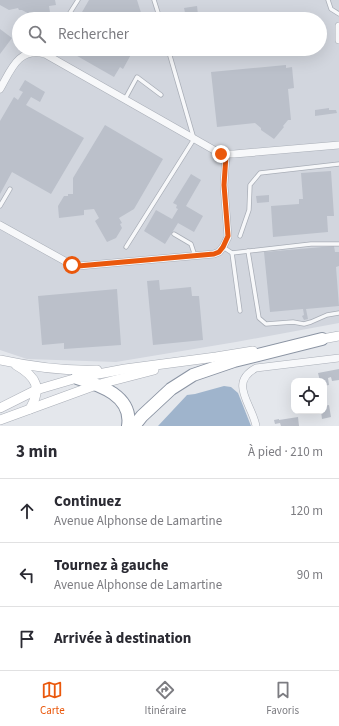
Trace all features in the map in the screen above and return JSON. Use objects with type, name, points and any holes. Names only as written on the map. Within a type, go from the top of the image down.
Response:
[{"type":"highway","points":[[134,426],[142,416],[171,389],[193,375],[234,360],[322,339]]},
{"type":"highway","points":[[77,378],[107,389],[116,394],[125,408],[128,416],[128,426]]},
{"type":"main road","points":[[0,420],[96,385],[153,370],[216,357],[339,336]]},
{"type":"main road","points":[[0,408],[36,390],[77,378],[125,369],[216,357]]},
{"type":"main road","points":[[0,360],[64,370],[125,369]]},
{"type":"main road","points":[[12,362],[30,375],[36,385],[36,399],[30,409]]},
{"type":"street","points":[[339,26],[339,40]]},
{"type":"street","points":[[0,89],[16,62],[23,56]]},
{"type":"street","points":[[54,56],[125,100],[215,152],[226,155],[339,145]]},
{"type":"street","points":[[0,225],[72,265],[78,266],[214,254],[219,252],[223,247],[228,236],[224,185],[226,155]]},
{"type":"street","points":[[256,426],[243,394],[242,387],[243,379],[249,372],[256,368],[339,358]]},
{"type":"lane","points":[[70,12],[78,0]]},
{"type":"lane","points":[[154,0],[158,12]]},
{"type":"lane","points":[[328,0],[331,9],[339,14]]},
{"type":"lane","points":[[126,247],[194,140],[170,56]]},
{"type":"lane","points":[[125,100],[137,77],[161,95]]},
{"type":"lane","points":[[240,236],[249,210],[250,185],[260,174],[339,164]]},
{"type":"lane","points":[[0,206],[10,189]]},
{"type":"lane","points":[[174,234],[191,244],[195,256]]},
{"type":"lane","points":[[223,247],[232,253],[311,244],[339,244]]},
{"type":"lane","points":[[248,251],[259,318],[266,324],[293,322],[304,324],[326,315],[339,313]]},
{"type":"lane","points":[[232,253],[240,311]]},
{"type":"shaded area","points":[[0,0],[339,0],[339,323],[116,362],[27,359],[0,350]]},
{"type":"water","points":[[224,386],[231,387],[238,393],[251,426],[158,426],[187,395]]},
{"type":"building","points":[[0,0],[55,0],[56,5],[49,6],[50,12],[26,12],[19,10],[18,8],[9,10],[0,5]]},
{"type":"building","points":[[89,0],[137,0],[141,12],[82,12]]},
{"type":"building","points":[[197,6],[198,12],[185,12],[184,8]]},
{"type":"building","points":[[0,29],[12,38],[0,54]]},
{"type":"building","points":[[77,56],[130,56],[123,69],[120,67],[114,77]]},
{"type":"building","points":[[286,65],[286,68],[292,67],[294,88],[288,89],[291,120],[288,120],[274,139],[261,130],[261,128],[255,123],[217,127],[211,72]]},
{"type":"building","points":[[25,80],[45,92],[40,102],[31,97],[26,105],[84,138],[51,194],[12,172],[0,194],[0,121],[14,97],[18,100],[23,92],[19,90]]},
{"type":"building","points":[[329,108],[329,110],[336,110],[337,113],[315,116],[315,110]]},
{"type":"building","points":[[105,125],[163,159],[134,209],[119,218],[122,223],[120,224],[122,228],[116,238],[107,242],[95,221],[99,218],[94,209],[84,210],[84,215],[59,218],[58,206],[64,196],[73,194],[73,178]]},
{"type":"building","points":[[331,171],[334,216],[327,216],[328,232],[273,237],[271,206],[299,204],[299,199],[303,199],[301,173]]},
{"type":"building","points":[[191,174],[201,180],[186,206],[203,216],[194,232],[178,223],[165,244],[144,231],[156,210],[172,219],[178,209],[176,208],[177,205],[173,203]]},
{"type":"building","points":[[269,195],[269,202],[257,203],[256,196]]},
{"type":"building","points":[[334,246],[335,252],[339,252],[339,266],[336,267],[339,306],[306,309],[308,319],[304,320],[302,316],[304,315],[303,309],[270,312],[264,252]]},
{"type":"building","points":[[159,280],[160,290],[191,287],[192,296],[199,296],[203,340],[153,345],[147,281]]},
{"type":"building","points":[[117,289],[121,345],[64,349],[64,343],[42,345],[38,296]]},
{"type":"building","points":[[339,369],[339,380],[332,381],[331,377],[328,378],[329,385],[327,385],[327,378],[319,378],[318,373]]},
{"type":"building","points":[[327,405],[329,405],[331,417],[322,419],[321,414],[327,414]]},
{"type":"building","points":[[298,417],[299,426],[281,426],[280,423],[275,424],[274,420],[279,420]]},
{"type":"route","points":[[72,265],[78,266],[214,254],[219,252],[228,236],[224,185],[226,155],[221,154]]}]
